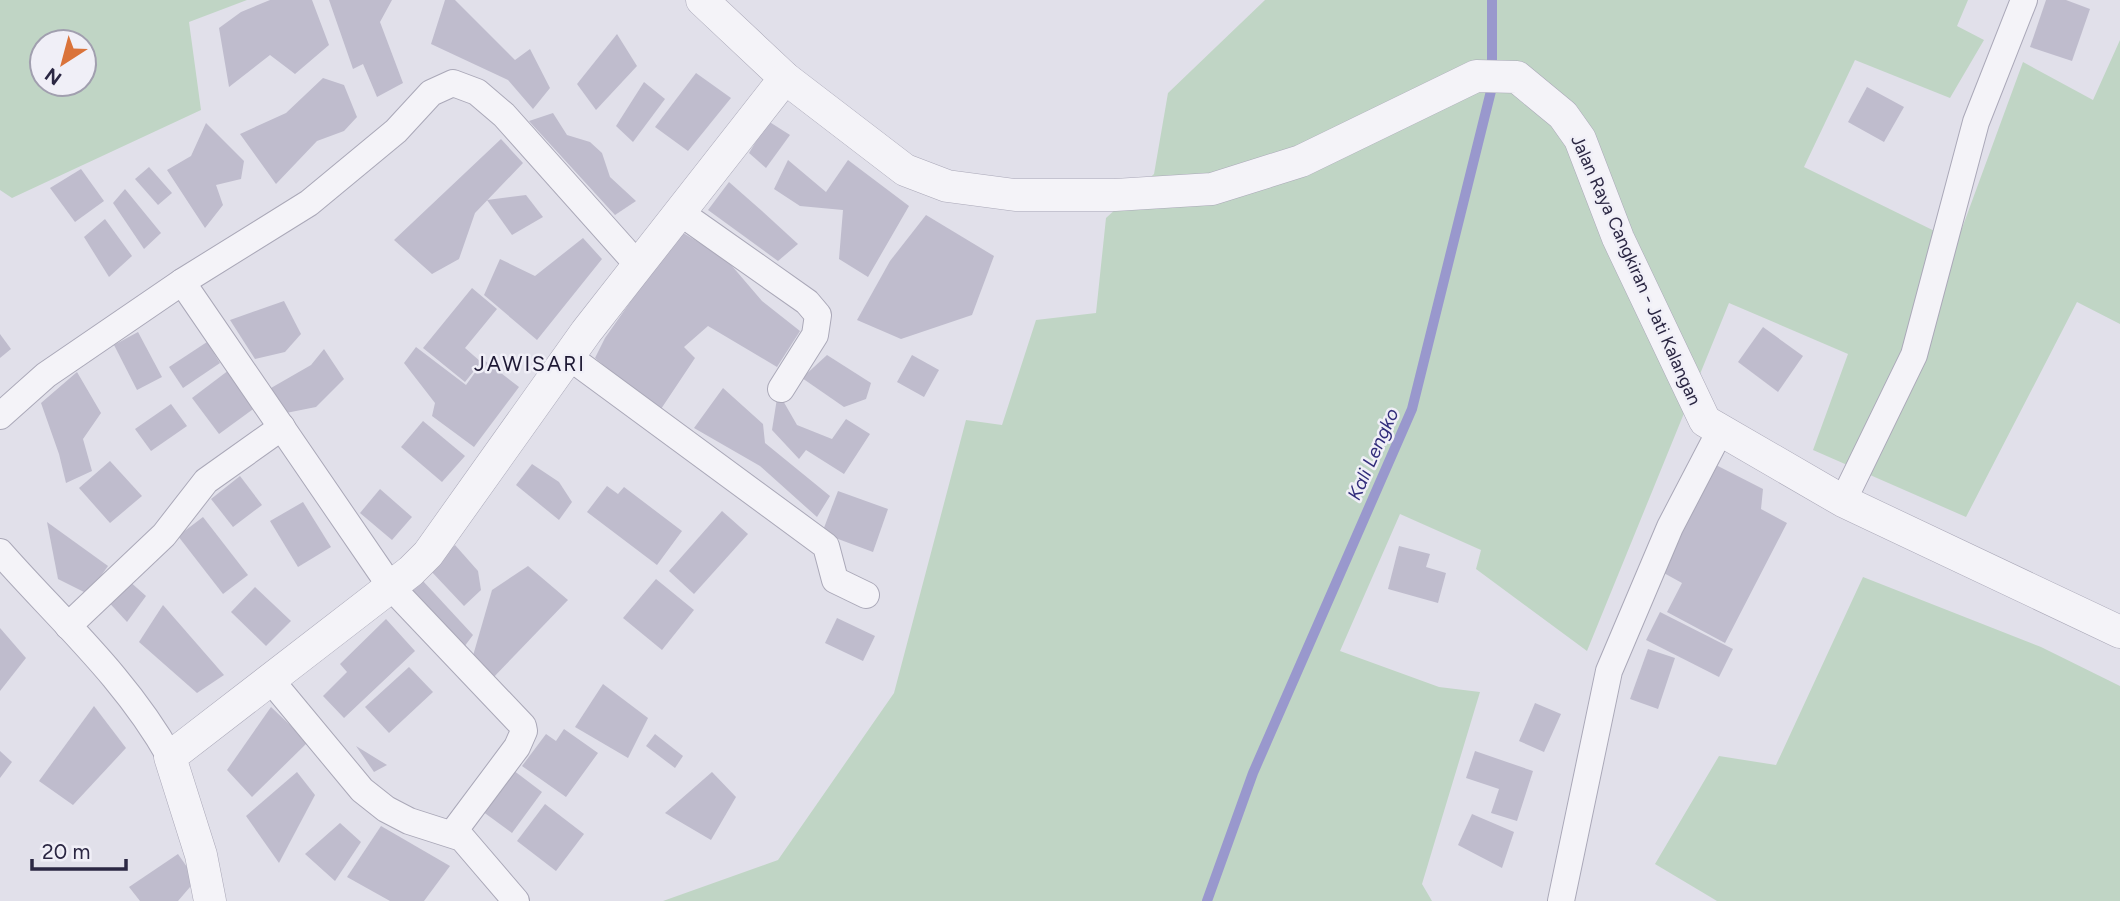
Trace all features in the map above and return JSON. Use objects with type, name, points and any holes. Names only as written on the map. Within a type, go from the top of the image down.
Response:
[{"type":"street","name":"Jalan Raya Cangkiran - Jati Kalangan","points":[[702,0],[785,78],[905,170],[947,186],[1014,195],[1212,189],[1301,161],[1476,76],[1517,77],[1563,115],[1580,139],[1618,239],[1696,406],[1706,421],[1843,501],[2120,632]]},
{"type":"street","points":[[1843,501],[1914,355],[1976,122],[2024,0]]},
{"type":"street","points":[[170,757],[268,678],[411,571],[446,530],[568,356],[637,264],[785,78]]},
{"type":"street","points":[[0,416],[46,375],[183,282],[309,204],[396,131],[431,93],[453,83],[477,92],[504,115],[637,264]]},
{"type":"street","points":[[678,211],[807,302],[818,315],[815,335],[781,389]]},
{"type":"street","points":[[183,282],[391,587],[524,731],[517,747],[452,834]]},
{"type":"street","points":[[568,356],[826,546],[835,580],[866,595]]},
{"type":"street","points":[[68,626],[164,535],[205,481],[282,427]]},
{"type":"street","points":[[1560,901],[1608,671],[1670,527],[1720,431]]},
{"type":"street","points":[[0,552],[147,716],[170,757],[201,855],[209,901]]},
{"type":"street","points":[[268,678],[362,790],[386,809],[409,821],[462,838],[516,901]]},
{"type":"green space","points":[[0,0],[247,0],[189,22],[201,110],[12,198],[0,190]]},
{"type":"green space","points":[[1265,0],[1968,0],[1957,26],[1984,40],[1950,98],[1855,60],[1804,167],[1957,242],[2023,62],[2093,100],[2120,40],[2120,324],[2077,302],[1966,517],[1813,450],[1848,354],[1729,303],[1587,651],[1476,569],[1481,550],[1400,514],[1340,651],[1439,687],[1480,692],[1422,884],[1432,901],[663,901],[778,860],[894,693],[966,420],[1002,425],[1036,320],[1096,313],[1106,218],[1154,174],[1168,93]]},
{"type":"green space","points":[[1863,577],[2041,647],[2120,686],[2120,901],[1717,901],[1655,864],[1719,756],[1776,765]]},
{"type":"building","points":[[270,0],[312,0],[329,45],[295,74],[270,55],[229,87],[219,28],[241,12]]},
{"type":"building","points":[[329,0],[392,0],[380,22],[403,83],[377,97],[363,64],[353,69]]},
{"type":"building","points":[[445,0],[455,0],[515,60],[530,49],[550,88],[533,109],[508,80],[431,44]]},
{"type":"building","points":[[2046,0],[2066,0],[2090,9],[2072,61],[2030,47]]},
{"type":"building","points":[[617,34],[637,66],[596,110],[577,84]]},
{"type":"building","points":[[696,73],[731,98],[688,151],[655,127]]},
{"type":"building","points":[[323,78],[344,85],[357,117],[344,131],[317,141],[276,184],[240,134],[286,113]]},
{"type":"building","points":[[644,82],[665,99],[633,142],[616,126]]},
{"type":"building","points":[[1867,87],[1904,107],[1884,142],[1848,122]]},
{"type":"building","points":[[553,113],[567,135],[590,142],[602,153],[610,177],[636,201],[615,215],[529,121]]},
{"type":"building","points":[[768,121],[790,135],[766,168],[749,153]]},
{"type":"building","points":[[206,123],[244,161],[241,179],[216,185],[223,205],[205,228],[167,170],[191,156]]},
{"type":"building","points":[[501,139],[523,163],[475,213],[459,259],[432,274],[394,240]]},
{"type":"building","points":[[788,160],[826,192],[848,160],[909,206],[868,277],[839,259],[843,210],[800,206],[774,189]]},
{"type":"building","points":[[149,167],[172,193],[158,205],[135,179]]},
{"type":"building","points":[[81,169],[104,201],[75,222],[50,188]]},
{"type":"building","points":[[729,182],[798,244],[778,261],[708,210]]},
{"type":"building","points":[[125,189],[161,233],[144,249],[113,203]]},
{"type":"building","points":[[526,195],[543,217],[512,235],[487,200]]},
{"type":"building","points":[[926,215],[994,256],[972,315],[901,339],[857,320],[890,261]]},
{"type":"building","points":[[105,219],[132,256],[109,277],[84,237]]},
{"type":"building","points":[[680,231],[726,259],[762,301],[800,331],[777,367],[708,326],[684,347],[695,358],[659,412],[595,358],[605,338]]},
{"type":"building","points":[[583,238],[602,259],[537,340],[484,295],[500,259],[535,276]]},
{"type":"building","points":[[472,288],[497,309],[465,348],[481,362],[465,382],[423,348]]},
{"type":"building","points":[[284,301],[301,334],[285,352],[255,359],[230,320]]},
{"type":"building","points":[[1763,327],[1803,356],[1778,392],[1738,362]]},
{"type":"building","points":[[138,332],[162,377],[137,390],[114,345]]},
{"type":"building","points":[[0,334],[11,349],[0,358]]},
{"type":"building","points":[[207,342],[220,363],[183,388],[169,367]]},
{"type":"building","points":[[416,347],[466,385],[484,360],[519,387],[474,447],[432,416],[435,403],[404,363]]},
{"type":"building","points":[[324,349],[344,379],[316,407],[286,413],[271,388],[311,365]]},
{"type":"building","points":[[827,355],[871,383],[866,399],[844,407],[802,378]]},
{"type":"building","points":[[912,355],[939,370],[924,397],[897,382]]},
{"type":"building","points":[[229,370],[256,407],[219,434],[192,398]]},
{"type":"building","points":[[77,372],[101,413],[83,439],[92,471],[66,483],[41,403]]},
{"type":"building","points":[[723,388],[763,424],[765,443],[830,496],[817,517],[760,466],[694,428]]},
{"type":"building","points":[[778,392],[797,425],[832,439],[846,419],[870,434],[844,474],[806,450],[799,459],[772,430]]},
{"type":"building","points":[[171,404],[187,426],[151,451],[135,429]]},
{"type":"building","points":[[423,421],[465,456],[442,482],[401,447]]},
{"type":"building","points":[[110,461],[142,496],[110,523],[79,488]]},
{"type":"building","points":[[532,464],[559,482],[572,502],[559,520],[516,485]]},
{"type":"building","points":[[1716,465],[1763,489],[1761,509],[1787,523],[1725,643],[1667,612],[1682,583],[1662,572]]},
{"type":"building","points":[[240,476],[262,505],[233,527],[211,499]]},
{"type":"building","points":[[607,486],[618,494],[624,487],[682,531],[657,565],[587,512]]},
{"type":"building","points":[[380,489],[412,517],[392,540],[360,513]]},
{"type":"building","points":[[838,491],[888,509],[873,552],[822,533]]},
{"type":"building","points":[[303,502],[331,547],[298,567],[270,521]]},
{"type":"building","points":[[722,511],[748,534],[694,594],[669,571]]},
{"type":"building","points":[[203,517],[248,575],[223,594],[178,536]]},
{"type":"building","points":[[47,522],[108,566],[88,594],[58,579]]},
{"type":"building","points":[[455,545],[478,571],[481,590],[464,606],[430,570]]},
{"type":"building","points":[[1399,546],[1430,554],[1426,567],[1446,573],[1438,603],[1388,589]]},
{"type":"building","points":[[528,566],[568,600],[490,681],[470,666],[492,590]]},
{"type":"building","points":[[656,579],[694,610],[662,650],[623,618]]},
{"type":"building","points":[[128,580],[146,596],[127,622],[104,597]]},
{"type":"building","points":[[422,580],[473,635],[464,647],[410,594]]},
{"type":"building","points":[[255,587],[291,621],[266,646],[231,612]]},
{"type":"building","points":[[163,605],[224,675],[197,693],[139,642]]},
{"type":"building","points":[[1660,612],[1733,649],[1719,677],[1646,640]]},
{"type":"building","points":[[837,618],[875,636],[863,661],[825,643]]},
{"type":"building","points":[[386,619],[415,651],[344,718],[323,696],[347,672],[340,664]]},
{"type":"building","points":[[0,628],[26,658],[0,691]]},
{"type":"building","points":[[1648,649],[1675,658],[1658,709],[1630,699]]},
{"type":"building","points":[[409,667],[433,692],[389,733],[365,707]]},
{"type":"building","points":[[603,684],[648,718],[628,758],[575,727]]},
{"type":"building","points":[[1535,703],[1561,714],[1544,752],[1519,741]]},
{"type":"building","points":[[94,706],[126,748],[73,805],[39,781]]},
{"type":"building","points":[[271,707],[308,742],[252,797],[227,770]]},
{"type":"building","points":[[564,729],[598,753],[566,797],[522,766],[546,734],[556,741]]},
{"type":"building","points":[[655,734],[683,756],[675,768],[646,746]]},
{"type":"building","points":[[356,746],[387,765],[374,772]]},
{"type":"building","points":[[0,751],[12,762],[0,778]]},
{"type":"building","points":[[1475,751],[1533,771],[1517,821],[1491,813],[1499,789],[1466,778]]},
{"type":"building","points":[[513,770],[542,792],[512,833],[482,811]]},
{"type":"building","points":[[297,772],[315,795],[279,863],[246,816]]},
{"type":"building","points":[[712,772],[736,797],[711,840],[665,813]]},
{"type":"building","points":[[545,804],[584,834],[556,871],[517,841]]},
{"type":"building","points":[[1472,814],[1514,832],[1502,868],[1458,845]]},
{"type":"building","points":[[340,823],[361,842],[335,881],[305,854]]},
{"type":"building","points":[[381,826],[450,866],[424,901],[390,901],[347,877]]},
{"type":"building","points":[[178,854],[196,880],[178,901],[140,901],[129,887]]},
{"type":"waterway","name":"Kali Lengko","points":[[1207,901],[1253,773],[1412,409],[1492,87],[1492,0]]},
{"type":"district","name":"JAWISARI","points":[[530,363]]}]
